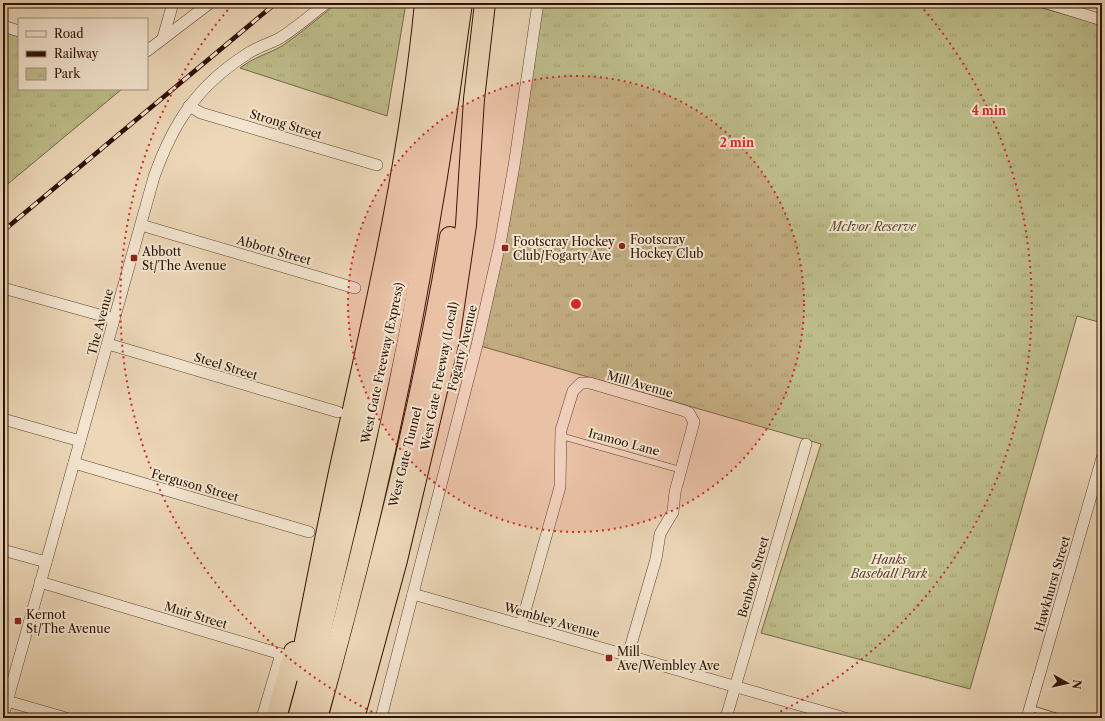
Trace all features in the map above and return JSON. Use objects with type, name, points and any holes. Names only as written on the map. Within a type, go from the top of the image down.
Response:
[{"type":"highway","points":[[276,718],[302,625],[341,465],[377,305],[395,210],[415,85],[425,3]]},
{"type":"highway","name":"West Gate Freeway (Express)","points":[[298,718],[320,641],[384,361],[417,188],[432,98],[445,3]]},
{"type":"highway","name":"West Gate Freeway (Express)","points":[[317,718],[360,552],[397,393],[433,206],[462,3]]},
{"type":"highway","name":"West Gate Freeway (Local)","points":[[354,718],[397,560],[449,340],[466,225],[474,99],[485,3]]},
{"type":"highway","name":"West Gate Tunnel","points":[[339,718],[417,409],[437,319],[474,99]]},
{"type":"highway","points":[[292,718],[297,679],[341,465]]},
{"type":"street","points":[[163,38],[173,3]]},
{"type":"street","points":[[148,51],[192,8],[210,3]]},
{"type":"street","name":"The Avenue","points":[[3,716],[7,701],[8,681],[46,562],[154,177],[168,140],[188,106],[207,85],[246,54],[292,30],[326,3]]},
{"type":"street","name":"Fogarty Avenue","points":[[381,718],[477,345],[500,244],[514,166],[538,3]]},
{"type":"street","points":[[1047,3],[1083,8],[1102,15]]},
{"type":"street","points":[[1083,8],[1102,20]]},
{"type":"street","points":[[3,26],[18,31]]},
{"type":"street","name":"Strong Street","points":[[188,106],[201,113],[377,165]]},
{"type":"street","name":"Abbott Street","points":[[141,224],[355,288]]},
{"type":"street","points":[[3,288],[114,319]]},
{"type":"street","name":"Steel Street","points":[[108,344],[338,412]]},
{"type":"street","name":"Mill Avenue","points":[[521,624],[560,487],[560,436],[573,391],[576,386],[581,383],[590,383],[689,413],[694,422],[675,492],[673,512],[660,534],[656,559],[628,655]]},
{"type":"street","points":[[3,419],[80,441]]},
{"type":"street","name":"Benbow Street","points":[[726,718],[806,444]]},
{"type":"street","name":"Hawkhurst Street","points":[[1028,713],[1102,458]]},
{"type":"street","name":"Ferguson Street","points":[[74,463],[309,532]]},
{"type":"street","points":[[3,550],[46,562]]},
{"type":"street","name":"Muir Street","points":[[40,582],[281,654],[262,718]]},
{"type":"street","name":"Wembley Avenue","points":[[413,594],[845,718]]},
{"type":"street","points":[[7,701],[66,718]]},
{"type":"lane","name":"Iramoo Lane","points":[[560,436],[681,470]]},
{"type":"lane","points":[[1028,713],[1062,718]]},
{"type":"green space","points":[[337,3],[406,3],[387,116],[240,68],[250,61],[282,46]]},
{"type":"green space","name":"McIvor Reserve","points":[[541,3],[1025,3],[1102,25],[1102,323],[1077,316],[970,689],[761,633],[821,444],[477,345]]},
{"type":"green space","points":[[3,31],[18,36],[18,90],[121,90],[3,188]]},
{"type":"railway","points":[[3,231],[276,3]]},
{"type":"place","name":"Footscray Hockey Club","points":[[622,246]]},
{"type":"place","name":"Footscray Hockey Club/Fogarty Ave","points":[[505,248]]},
{"type":"place","name":"Abbott St/The Avenue","points":[[134,258]]},
{"type":"place","name":"Kernot St/The Avenue","points":[[18,621]]},
{"type":"place","name":"Mill Ave/Wembley Ave","points":[[609,658]]},
{"type":"park label","name":"Hanks Baseball Park","points":[[889,566]]}]
